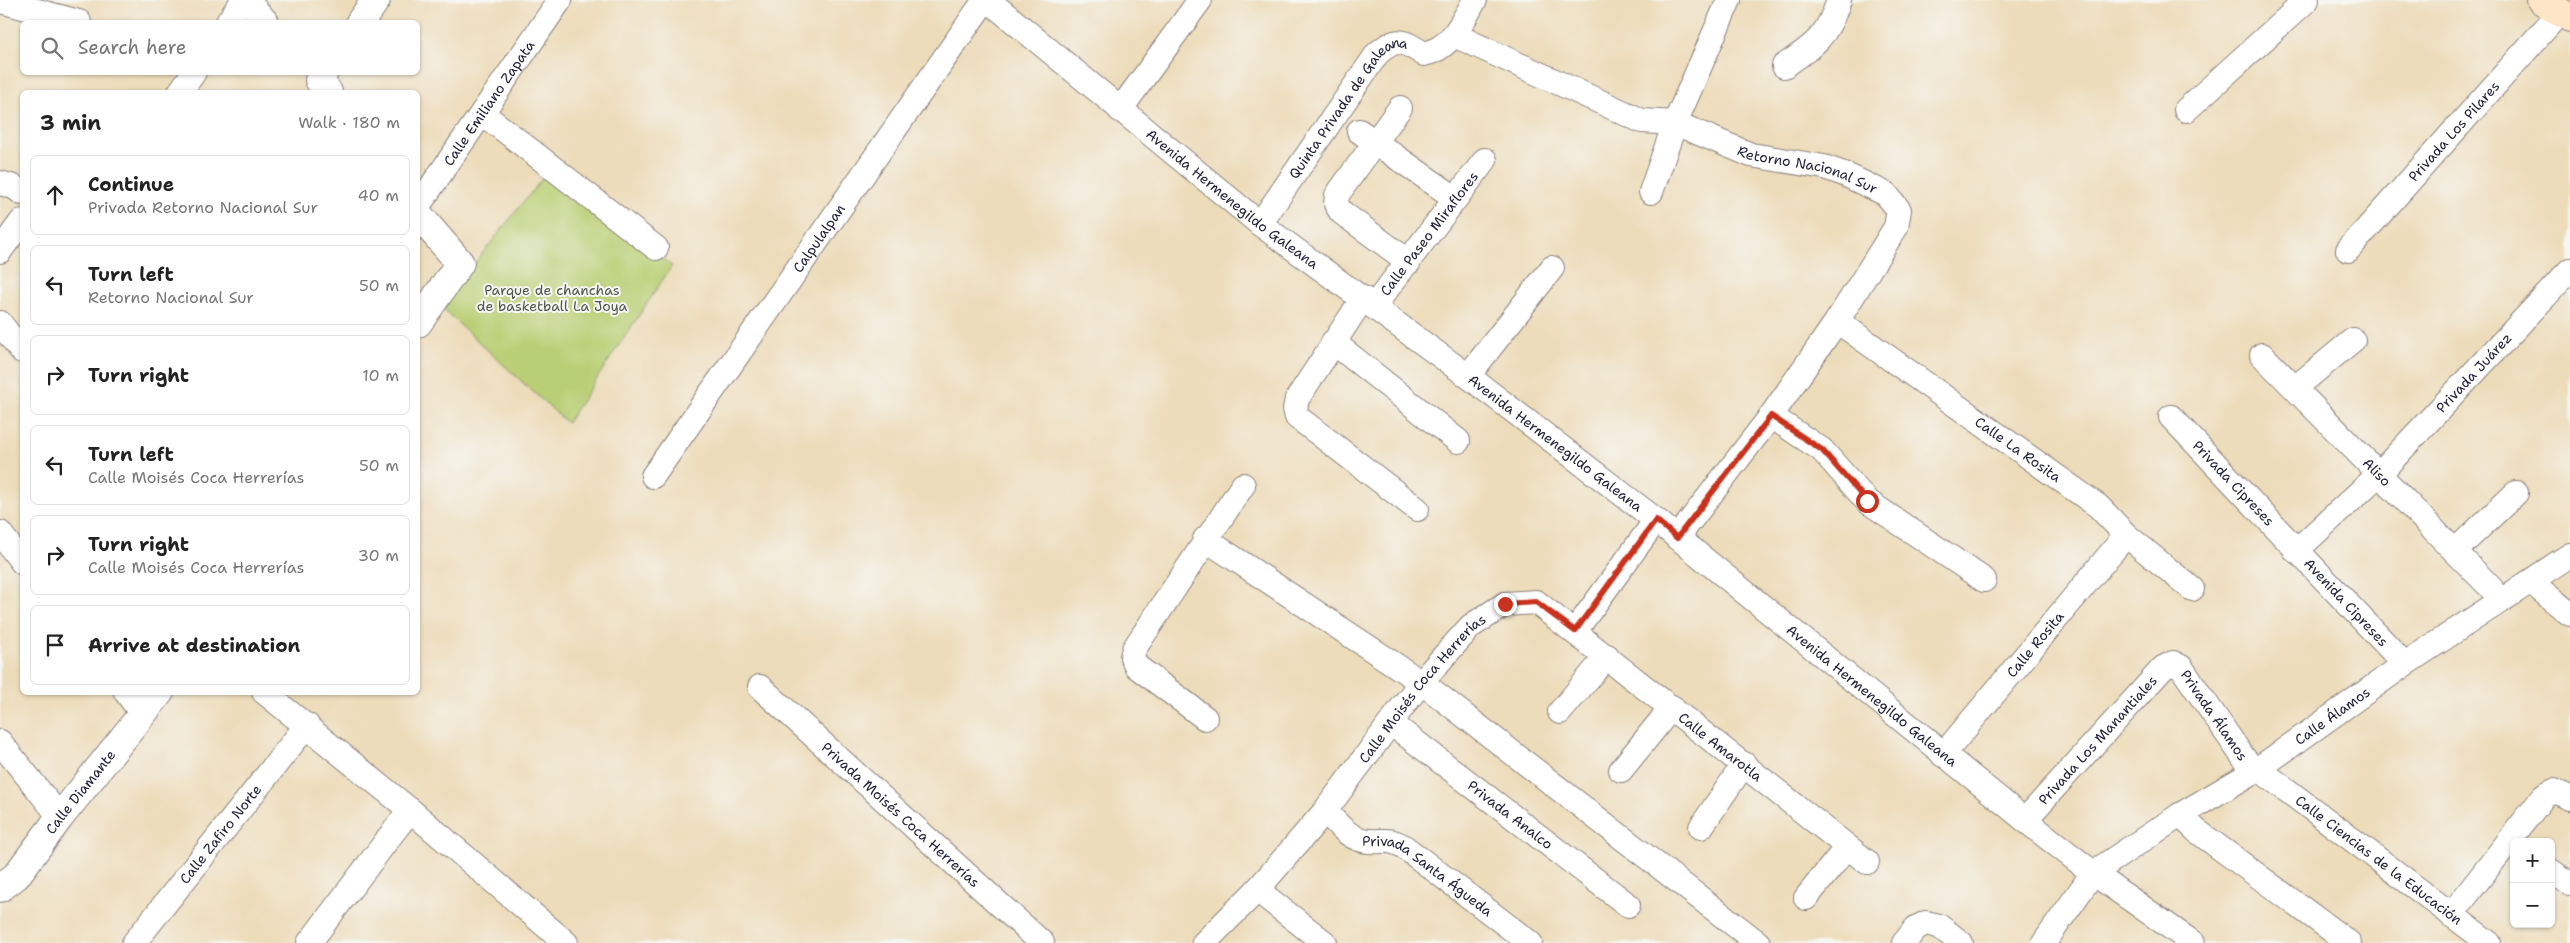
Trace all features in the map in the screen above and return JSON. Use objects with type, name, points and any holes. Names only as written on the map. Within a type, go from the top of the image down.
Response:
[{"type":"street","points":[[229,20],[243,0]]},
{"type":"street","points":[[247,0],[266,20]]},
{"type":"street","points":[[361,20],[376,0]]},
{"type":"street","name":"Calle Emiliano Zapata","points":[[420,203],[560,0]]},
{"type":"street","name":"Avenida Hermenegildo Galeana","points":[[986,0],[1260,224],[1369,302],[1656,520],[2025,820],[2093,873],[2193,943]]},
{"type":"street","name":"Calpulalpan","points":[[653,476],[986,0]]},
{"type":"street","points":[[1120,110],[1200,0]]},
{"type":"street","name":"Quinta Privada de Galeana","points":[[1260,224],[1377,54],[1389,43],[1406,43],[1424,54],[1436,52],[1454,35],[1475,0]]},
{"type":"street","points":[[1651,192],[1675,123],[1729,0]]},
{"type":"street","points":[[1784,66],[1812,46],[1831,25],[1839,0]]},
{"type":"street","points":[[2186,110],[2308,0]]},
{"type":"street","points":[[0,1],[71,20]]},
{"type":"street","name":"Privada Los Pilares","points":[[2348,250],[2557,10]]},
{"type":"street","name":"Retorno Nacional Sur","points":[[1454,35],[1612,110],[1642,121],[1675,123],[1751,155],[1824,167],[1844,174],[1886,194],[1899,210],[1896,227],[1837,321],[1771,416],[1677,538]]},
{"type":"street","points":[[181,90],[192,75]]},
{"type":"street","points":[[1400,108],[1366,136],[1337,195],[1336,204],[1341,212],[1409,262]]},
{"type":"street","points":[[482,113],[656,248]]},
{"type":"street","points":[[1366,136],[1455,198]]},
{"type":"street","name":"Calle Paseo Miraflores","points":[[1417,509],[1297,416],[1294,409],[1297,399],[1333,342],[1409,262],[1484,160]]},
{"type":"street","points":[[0,183],[20,191]]},
{"type":"street","points":[[420,216],[460,263],[420,321]]},
{"type":"street","points":[[0,251],[20,224]]},
{"type":"street","points":[[1468,376],[1552,268]]},
{"type":"street","name":"Privada Juárez","points":[[2296,550],[2378,475],[2570,270]]},
{"type":"street","name":"Calle La Rosita","points":[[1837,321],[2098,506],[2126,535],[2192,589]]},
{"type":"street","points":[[0,323],[20,348]]},
{"type":"street","points":[[2295,388],[2353,340]]},
{"type":"street","points":[[1333,342],[1458,441]]},
{"type":"street","name":"Aliso","points":[[2262,355],[2378,475],[2456,550],[2491,588]]},
{"type":"street","points":[[1771,416],[1822,450],[1867,501],[1984,580]]},
{"type":"street","name":"Privada Cipreses","points":[[2171,417],[2296,550]]},
{"type":"street","points":[[1205,718],[1136,666],[1132,658],[1134,649],[1205,539],[1244,485]]},
{"type":"street","points":[[2456,550],[2516,493]]},
{"type":"street","points":[[1575,631],[1656,520]]},
{"type":"street","points":[[0,533],[20,559]]},
{"type":"street","name":"Calle Rosita","points":[[1943,754],[2126,535]]},
{"type":"street","points":[[1205,539],[1421,682],[1758,943]]},
{"type":"street","name":"Avenida Cipreses","points":[[2296,550],[2396,655]]},
{"type":"street","name":"Calle Álamos","points":[[2093,873],[2180,815],[2262,773],[2405,664],[2570,555]]},
{"type":"street","points":[[2531,582],[2570,614]]},
{"type":"street","name":"Calle Moisés Coca Herrerías","points":[[1204,943],[1257,890],[1325,810],[1392,724],[1421,682],[1471,626],[1505,604],[1536,602],[1575,631]]},
{"type":"street","name":"Calle Amarotla","points":[[1575,631],[1867,862]]},
{"type":"street","points":[[1560,712],[1607,656]]},
{"type":"street","name":"Privada Álamos","points":[[2173,663],[2181,667],[2243,757],[2262,773]]},
{"type":"street","name":"Privada Los Manantiales","points":[[2025,820],[2163,668],[2173,663]]},
{"type":"street","name":"Privada Moisés Coca Herrerías","points":[[760,687],[1042,943]]},
{"type":"street","points":[[128,695],[142,714]]},
{"type":"street","name":"Calle Diamante","points":[[0,888],[16,876],[60,817],[158,695]]},
{"type":"street","points":[[268,695],[410,810],[566,943]]},
{"type":"street","points":[[1621,770],[1672,708]]},
{"type":"street","name":"Privada Analco","points":[[1392,724],[1628,905]]},
{"type":"street","name":"Calle Zafiro Norte","points":[[134,943],[307,725]]},
{"type":"street","points":[[0,742],[60,817]]},
{"type":"street","points":[[1701,827],[1744,764]]},
{"type":"street","name":"Calle Ciencias de la Educación","points":[[2262,773],[2489,943]]},
{"type":"street","points":[[2515,838],[2544,796],[2562,794]]},
{"type":"street","points":[[309,943],[410,810]]},
{"type":"street","name":"Privada Santa Águeda","points":[[1325,810],[1349,835],[1368,841],[1388,839],[1403,846],[1530,943]]},
{"type":"street","points":[[2180,815],[2197,831],[2349,943]]},
{"type":"street","points":[[2450,915],[2510,845]]},
{"type":"street","points":[[1806,898],[1847,846]]},
{"type":"street","points":[[2044,943],[2093,873]]},
{"type":"street","points":[[2555,874],[2570,884]]},
{"type":"street","points":[[1257,890],[1325,943]]},
{"type":"street","points":[[1904,943],[1916,928],[1926,923],[1939,926],[1961,943]]},
{"type":"green space","name":"Parque de chanchas de basketball La Joya","points":[[549,170],[672,266],[567,423],[444,310],[458,284]]},
{"type":"route","points":[[1505,604],[1536,602],[1575,631],[1656,520],[1677,538],[1771,416],[1822,450],[1867,501]]}]
